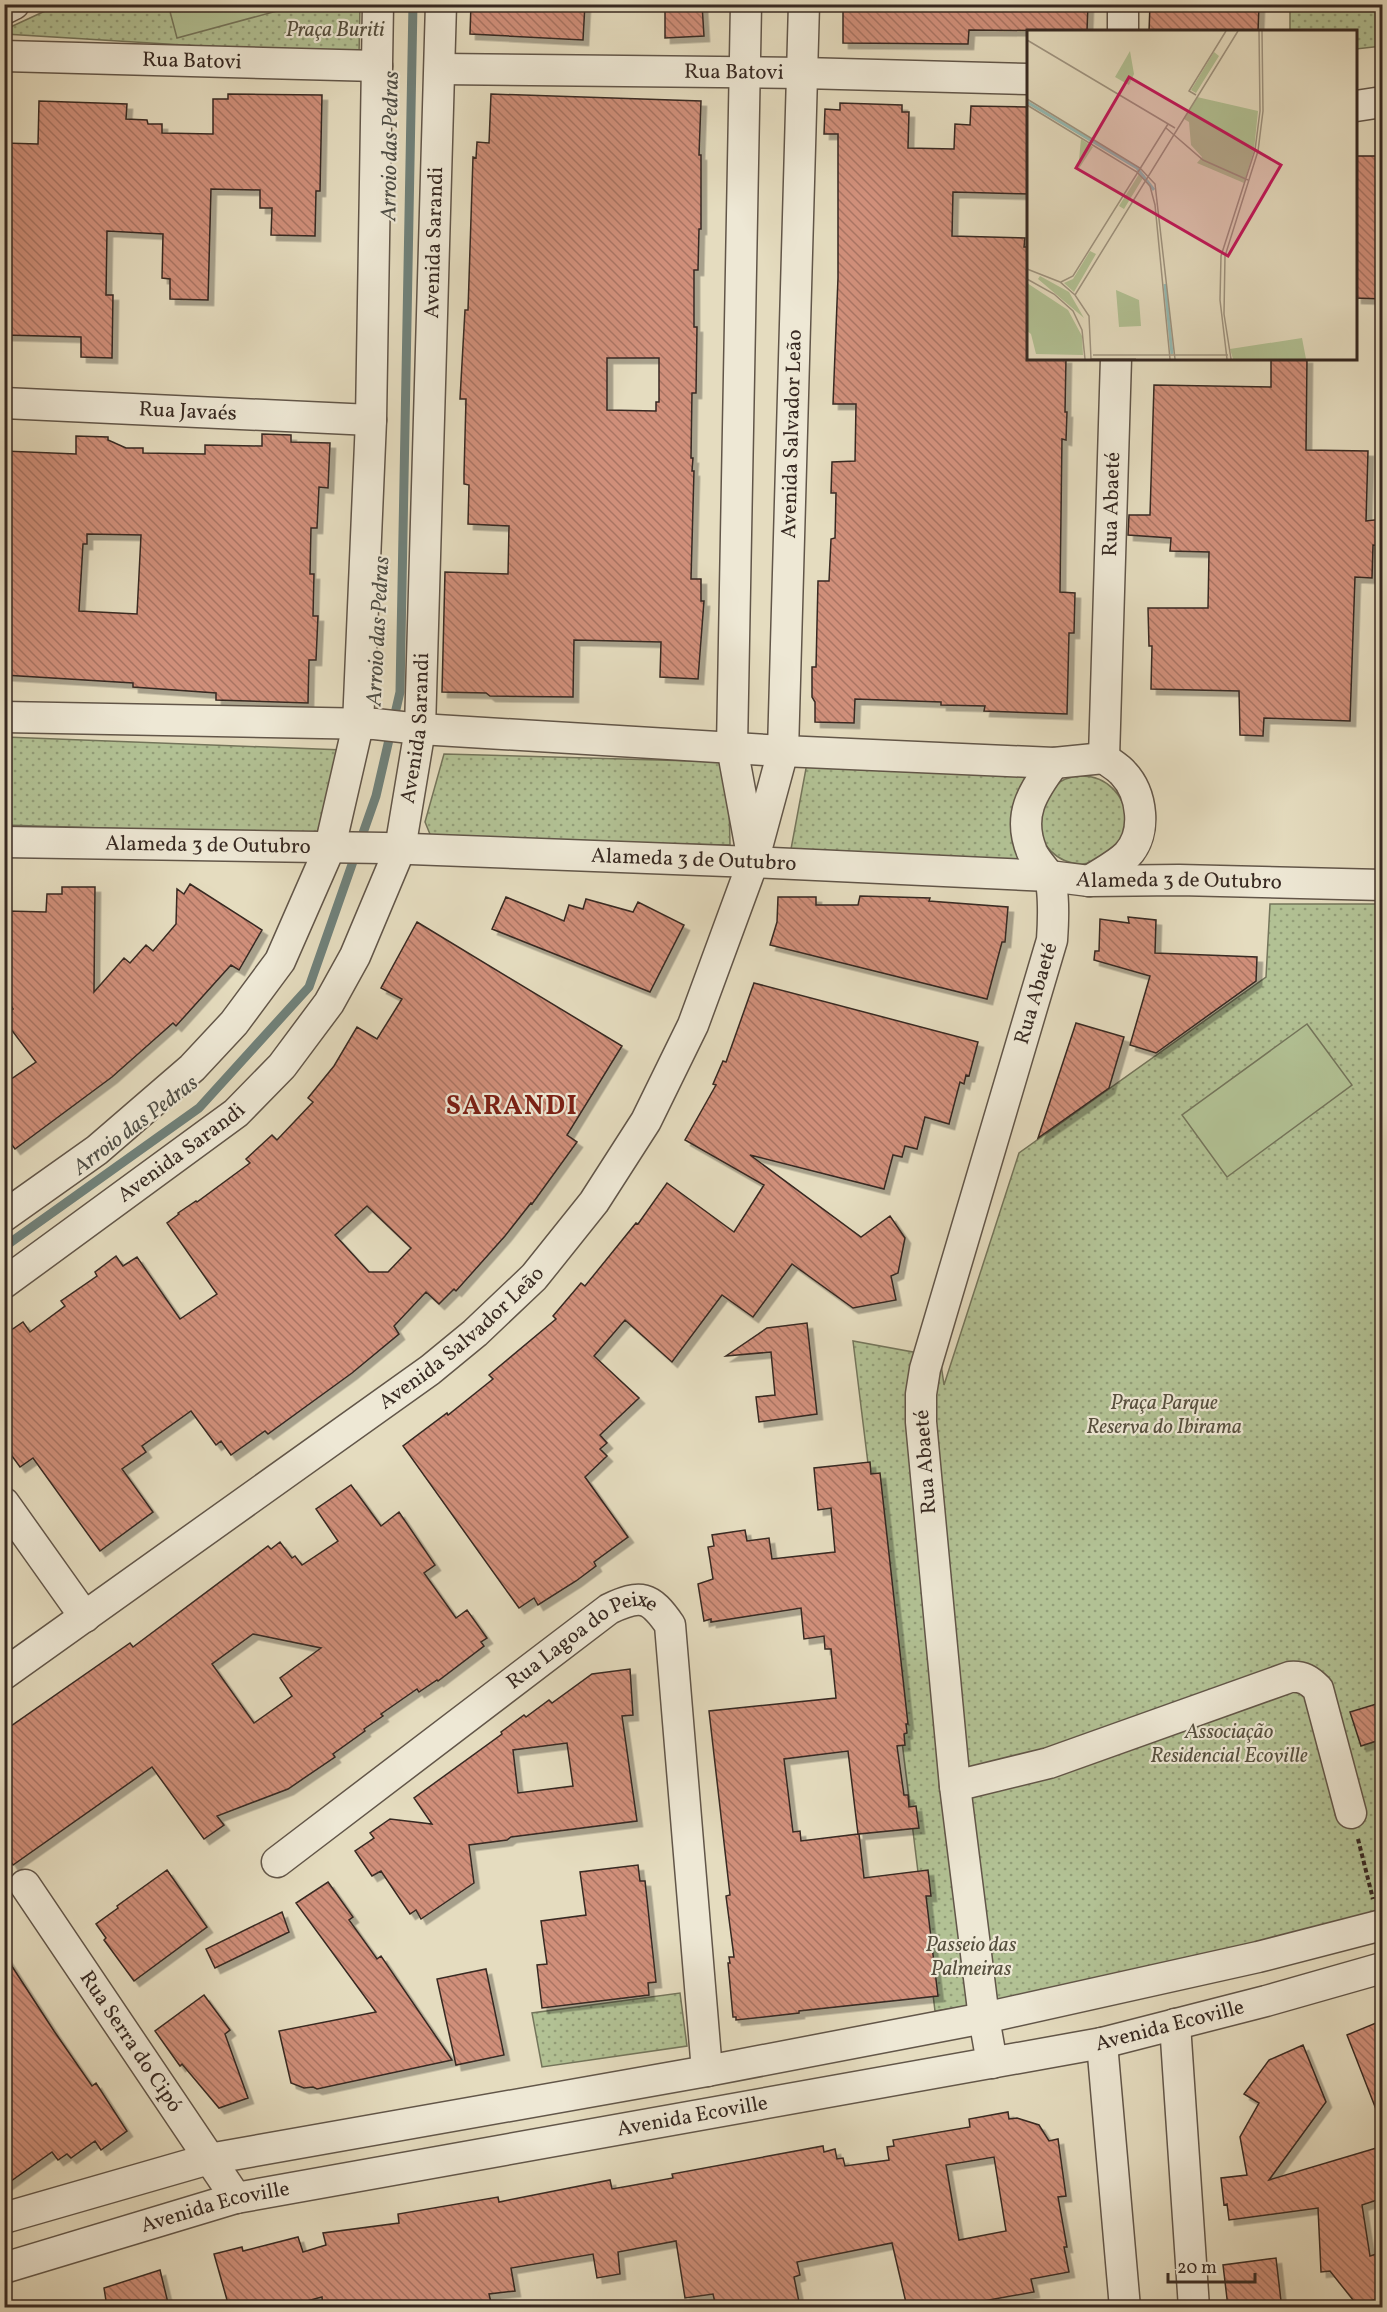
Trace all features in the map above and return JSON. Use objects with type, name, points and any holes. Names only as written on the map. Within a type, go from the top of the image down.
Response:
[{"type":"street","points":[[4,9],[14,4]]},
{"type":"street","points":[[4,1216],[98,1150],[192,1068],[234,1023],[280,961],[337,847],[367,725],[378,4]]},
{"type":"street","name":"Avenida Sarandi","points":[[4,1283],[236,1113],[282,1066],[329,1003],[355,956],[392,849],[416,728],[441,4]]},
{"type":"street","points":[[746,4],[732,747],[753,862]]},
{"type":"street","name":"Avenida Salvador Leão","points":[[4,1674],[430,1370],[475,1334],[534,1277],[594,1202],[646,1121],[693,1025],[753,862],[783,751],[804,4]]},
{"type":"street","points":[[1123,4],[1123,30]]},
{"type":"street","name":"Rua Batovi","points":[[4,56],[377,66]]},
{"type":"street","name":"Rua Batovi","points":[[440,69],[744,72],[1027,79]]},
{"type":"street","points":[[1357,106],[1383,102]]},
{"type":"street","name":"Rua Abaeté","points":[[1104,758],[1116,360]]},
{"type":"street","name":"Rua Javaés","points":[[4,403],[371,420]]},
{"type":"street","points":[[4,717],[367,725],[783,751],[1054,763],[1104,758],[1122,772],[1133,787],[1140,821],[1137,837],[1128,854],[1089,881]]},
{"type":"street","points":[[1049,876],[1032,852],[1025,829],[1027,806],[1037,785],[1054,763]]},
{"type":"street","points":[[1137,837],[1149,862],[1164,881]]},
{"type":"street","name":"Alameda 3 de Outubro","points":[[4,842],[337,847],[753,862],[1049,876],[1089,881],[1383,885]]},
{"type":"street","name":"Rua Abaeté","points":[[992,2063],[984,2018],[955,1786],[921,1422],[921,1394],[926,1369],[1052,940],[1053,909],[1049,876]]},
{"type":"street","points":[[4,1503],[85,1617]]},
{"type":"street","name":"Rua Lagoa do Peixe","points":[[278,1862],[609,1609],[626,1601],[642,1599],[658,1608],[670,1625],[707,2071]]},
{"type":"street","points":[[955,1786],[1049,1764],[1290,1677],[1301,1676],[1318,1689],[1351,1813]]},
{"type":"street","name":"Rua Serra do Cipó","points":[[25,1885],[236,2198]]},
{"type":"street","name":"Avenida Ecoville","points":[[4,2218],[209,2159],[707,2071],[984,2018],[1258,1957],[1381,1925]]},
{"type":"street","points":[[1258,1957],[1266,2001]]},
{"type":"street","name":"Avenida Ecoville","points":[[4,2268],[236,2198],[1102,2043],[1383,1968]]},
{"type":"street","points":[[1175,2024],[1194,2307]]},
{"type":"street","points":[[1102,2043],[1125,2307]]},
{"type":"path","points":[[1351,1813],[1381,1925]]},
{"type":"green space","points":[[168,4],[299,4],[299,5],[177,38]]},
{"type":"green space","name":"Praça Buriti","points":[[58,5],[360,5],[359,56],[5,34],[4,30]]},
{"type":"green space","points":[[1290,5],[1382,5],[1382,46],[1357,49],[1357,30],[1290,30]]},
{"type":"green space","points":[[1377,392],[1382,392],[1382,508],[1376,508]]},
{"type":"green space","points":[[5,737],[343,750],[324,835],[5,825]]},
{"type":"green space","points":[[444,754],[728,762],[730,845],[432,839],[425,822]]},
{"type":"green space","points":[[807,763],[1027,772],[1017,800],[1027,864],[791,849]]},
{"type":"green space","points":[[1082,776],[1099,780],[1113,789],[1122,803],[1126,820],[1122,837],[1113,851],[1099,860],[1082,864],[1065,860],[1051,851],[1042,837],[1038,820],[1042,803],[1051,789],[1065,780]]},
{"type":"green space","name":"Praça Parque Reserva do Ibirama","points":[[1270,904],[1382,904],[1382,1912],[1019,1998],[935,2011],[853,1341],[940,1357],[944,1385],[1019,1153],[1266,977]]},
{"type":"green space","points":[[1307,1024],[1352,1085],[1227,1177],[1182,1115]]},
{"type":"green space","points":[[680,1993],[687,2046],[542,2067],[532,2013]]},
{"type":"building","points":[[471,4],[585,4],[583,40],[470,34]]},
{"type":"building","points":[[665,4],[702,4],[704,36],[665,38]]},
{"type":"building","points":[[843,4],[1088,4],[1087,30],[969,30],[968,44],[843,43]]},
{"type":"building","points":[[1150,4],[1259,5],[1258,30],[1149,30]]},
{"type":"building","points":[[228,94],[322,95],[320,191],[316,191],[315,236],[271,235],[272,208],[260,208],[260,190],[211,189],[208,300],[170,299],[170,279],[162,278],[163,234],[107,231],[106,295],[113,295],[112,358],[81,357],[81,337],[4,335],[4,143],[38,144],[39,101],[127,104],[126,119],[147,120],[148,124],[162,124],[162,133],[213,134],[213,99],[228,99]]},
{"type":"building","points":[[491,94],[701,101],[699,155],[701,155],[701,229],[699,229],[698,270],[694,270],[694,327],[697,327],[696,393],[692,393],[691,458],[693,458],[692,471],[694,471],[691,579],[701,579],[701,601],[704,601],[698,679],[660,677],[661,642],[574,640],[573,697],[490,696],[486,693],[442,692],[445,572],[508,574],[509,526],[468,524],[469,485],[464,484],[466,399],[460,399],[465,310],[468,310],[473,157],[476,158],[477,142],[489,143]],"holes":[[[607,358],[659,358],[659,402],[656,402],[656,411],[607,410]]]},
{"type":"building","points":[[840,103],[902,105],[902,112],[909,112],[908,148],[954,149],[955,124],[970,125],[971,106],[1027,107],[1027,194],[953,192],[952,236],[1025,238],[1024,247],[1027,247],[1027,360],[1066,360],[1065,412],[1067,412],[1066,440],[1062,439],[1060,592],[1075,593],[1074,633],[1069,633],[1067,714],[984,711],[985,706],[941,705],[941,702],[855,699],[854,723],[815,722],[812,667],[816,667],[818,581],[829,581],[831,539],[835,538],[836,493],[831,493],[832,462],[855,461],[856,404],[833,404],[838,278],[838,134],[824,134],[825,109],[840,110]]},
{"type":"building","points":[[1357,156],[1383,156],[1383,299],[1357,298]]},
{"type":"building","points":[[1271,360],[1307,360],[1306,450],[1368,451],[1366,521],[1383,519],[1383,546],[1373,545],[1372,578],[1355,577],[1350,721],[1264,718],[1263,736],[1240,735],[1239,691],[1151,689],[1152,646],[1149,646],[1148,608],[1208,608],[1209,552],[1170,551],[1171,538],[1128,535],[1129,515],[1150,515],[1154,385],[1271,387]]},
{"type":"building","points":[[262,434],[291,435],[291,442],[330,443],[328,488],[319,487],[317,528],[311,528],[310,574],[314,574],[313,616],[318,616],[316,660],[309,660],[308,703],[216,700],[216,693],[133,687],[133,683],[4,675],[4,451],[76,454],[76,436],[108,437],[108,440],[126,448],[143,448],[143,453],[205,454],[205,445],[262,446]],"holes":[[[87,534],[141,535],[137,614],[79,611],[83,544],[87,544]]]},
{"type":"building","points":[[190,884],[262,930],[239,970],[231,965],[176,1026],[173,1023],[112,1077],[15,1149],[4,1134],[4,1084],[36,1062],[4,1020],[4,1016],[13,1009],[4,993],[7,911],[46,912],[47,894],[62,894],[62,887],[95,887],[94,992],[124,958],[130,963],[146,945],[153,951],[176,924],[177,889],[184,894]]},
{"type":"building","points":[[860,896],[930,898],[929,901],[1008,907],[1005,942],[1002,942],[987,999],[770,945],[777,922],[778,897],[816,897],[816,905],[858,905]]},
{"type":"building","points":[[506,897],[564,921],[569,905],[583,909],[586,899],[633,912],[638,902],[684,925],[650,992],[492,929]]},
{"type":"building","points":[[1128,917],[1156,920],[1155,953],[1257,957],[1256,981],[1156,1053],[1130,1045],[1150,976],[1094,960],[1095,951],[1099,951],[1100,919],[1129,923]]},
{"type":"building","points":[[417,922],[622,1046],[567,1135],[577,1142],[532,1204],[456,1291],[454,1289],[439,1304],[426,1292],[394,1326],[399,1334],[352,1373],[268,1434],[265,1431],[231,1455],[221,1441],[216,1445],[191,1411],[142,1446],[146,1452],[122,1469],[153,1512],[100,1551],[33,1458],[20,1467],[4,1445],[4,1335],[23,1322],[30,1332],[65,1306],[61,1301],[97,1276],[95,1272],[116,1256],[123,1266],[137,1257],[180,1319],[217,1294],[167,1223],[250,1163],[246,1159],[272,1135],[277,1140],[313,1102],[308,1098],[334,1066],[357,1027],[377,1039],[402,999],[381,988]],"holes":[[[367,1206],[411,1248],[388,1272],[369,1272],[335,1235]]]},
{"type":"building","points":[[754,983],[978,1042],[969,1076],[966,1075],[964,1084],[960,1082],[949,1124],[925,1117],[917,1149],[905,1146],[902,1157],[893,1155],[884,1189],[750,1155],[861,1237],[890,1216],[905,1238],[898,1273],[891,1276],[896,1300],[853,1308],[792,1264],[753,1317],[722,1295],[672,1362],[625,1320],[594,1356],[639,1398],[600,1435],[607,1443],[600,1449],[607,1456],[585,1477],[628,1537],[594,1562],[596,1566],[576,1581],[538,1605],[534,1598],[519,1608],[403,1446],[447,1413],[448,1415],[493,1379],[489,1375],[556,1319],[553,1316],[581,1283],[585,1286],[636,1223],[638,1224],[667,1183],[734,1232],[764,1185],[685,1140],[716,1085],[713,1084],[723,1061],[726,1062]]},
{"type":"building","points":[[1076,1023],[1124,1037],[1109,1088],[1038,1138]]},
{"type":"building","points":[[807,1323],[817,1414],[759,1422],[756,1397],[775,1395],[771,1352],[726,1356],[767,1328]]},
{"type":"building","points":[[870,1462],[871,1474],[880,1473],[908,1724],[906,1724],[907,1733],[904,1734],[905,1745],[897,1746],[904,1795],[908,1795],[909,1807],[916,1806],[919,1828],[859,1834],[864,1878],[928,1870],[931,1896],[926,1896],[938,1996],[736,2020],[736,2017],[733,2017],[728,1963],[730,1963],[729,1957],[734,1957],[726,1896],[730,1895],[709,1711],[836,1698],[831,1649],[825,1649],[824,1636],[804,1639],[801,1608],[711,1622],[711,1619],[704,1621],[698,1584],[713,1579],[708,1547],[714,1546],[712,1535],[745,1530],[747,1541],[769,1538],[772,1559],[835,1552],[831,1508],[818,1510],[814,1468]],"holes":[[[848,1751],[858,1834],[801,1841],[800,1831],[793,1832],[784,1759]]]},
{"type":"building","points":[[351,1485],[381,1526],[399,1512],[435,1565],[424,1573],[456,1618],[467,1610],[487,1638],[481,1642],[484,1646],[438,1681],[419,1692],[417,1689],[381,1714],[383,1716],[333,1754],[335,1757],[288,1789],[217,1816],[224,1825],[204,1839],[152,1767],[13,1865],[4,1852],[4,1731],[130,1643],[133,1647],[268,1546],[271,1549],[280,1542],[292,1558],[295,1556],[302,1565],[338,1541],[316,1509]],"holes":[[[253,1634],[321,1648],[280,1678],[292,1696],[254,1723],[212,1664]]]},
{"type":"building","points":[[630,1669],[633,1715],[622,1716],[637,1821],[511,1837],[507,1840],[469,1845],[474,1883],[421,1919],[416,1910],[410,1914],[381,1871],[372,1876],[355,1851],[374,1838],[370,1833],[390,1819],[432,1824],[414,1798],[502,1734],[501,1732],[524,1715],[526,1717],[549,1700],[552,1703],[592,1674]],"holes":[[[567,1743],[573,1786],[518,1793],[513,1750]]]},
{"type":"building","points":[[1383,1702],[1383,1739],[1361,1746],[1350,1712]]},
{"type":"building","points":[[638,1865],[640,1881],[645,1881],[656,1982],[648,1983],[649,1995],[542,2008],[537,1965],[547,1964],[541,1921],[586,1915],[580,1872]]},
{"type":"building","points":[[167,1870],[207,1927],[134,1981],[104,1940],[106,1938],[96,1924]]},
{"type":"building","points":[[328,1882],[353,1917],[349,1920],[377,1959],[381,1956],[452,2060],[317,2089],[304,2088],[291,2083],[279,2031],[376,2012],[296,1903]]},
{"type":"building","points":[[282,1912],[289,1932],[215,1968],[206,1949]]},
{"type":"building","points":[[4,1954],[92,2086],[96,2083],[127,2131],[101,2150],[95,2141],[71,2158],[67,2154],[58,2160],[52,2152],[4,2186]]},
{"type":"building","points":[[486,1969],[504,2055],[456,2065],[437,1979]]},
{"type":"building","points":[[204,1995],[230,2030],[225,2034],[248,2098],[219,2108],[182,2064],[180,2066],[155,2031]]},
{"type":"building","points":[[1383,2020],[1383,2121],[1381,2122],[1347,2035]]},
{"type":"building","points":[[1303,2045],[1326,2102],[1269,2180],[1383,2146],[1383,2198],[1362,2205],[1370,2256],[1383,2252],[1383,2297],[1357,2305],[1330,2271],[1321,2272],[1318,2208],[1229,2220],[1227,2204],[1224,2205],[1221,2178],[1247,2175],[1240,2137],[1259,2103],[1244,2094],[1269,2060]]},
{"type":"building","points":[[1008,2112],[1009,2119],[1017,2118],[1039,2125],[1049,2141],[1058,2139],[1066,2196],[1058,2197],[1069,2272],[1031,2279],[1034,2292],[950,2307],[907,2307],[892,2243],[797,2262],[800,2275],[794,2277],[800,2307],[716,2307],[713,2294],[685,2298],[676,2241],[618,2252],[620,2274],[597,2278],[593,2254],[511,2268],[515,2291],[489,2294],[492,2307],[323,2307],[322,2297],[284,2307],[229,2307],[214,2254],[242,2247],[243,2251],[298,2237],[303,2252],[326,2245],[323,2233],[399,2223],[398,2214],[498,2197],[499,2202],[610,2180],[612,2189],[673,2178],[672,2174],[823,2146],[824,2152],[835,2149],[837,2159],[843,2158],[845,2166],[889,2160],[887,2147],[894,2146],[893,2140],[970,2127],[969,2119]],"holes":[[[994,2157],[1006,2231],[959,2240],[946,2165]]]},
{"type":"building","points":[[1276,2258],[1281,2301],[1228,2307],[1223,2265]]},
{"type":"building","points":[[160,2270],[169,2307],[107,2307],[104,2288]]},
{"type":"waterway","name":"Arroio das Pedras","points":[[4,1247],[199,1108],[309,987],[376,796],[400,692],[413,4]]},
{"type":"district","name":"SARANDI","points":[[512,1107]]},
{"type":"park label","name":"Associação Residencial Ecoville","points":[[1229,1744]]},
{"type":"park label","name":"Passeio das Palmeiras","points":[[971,1957]]}]
